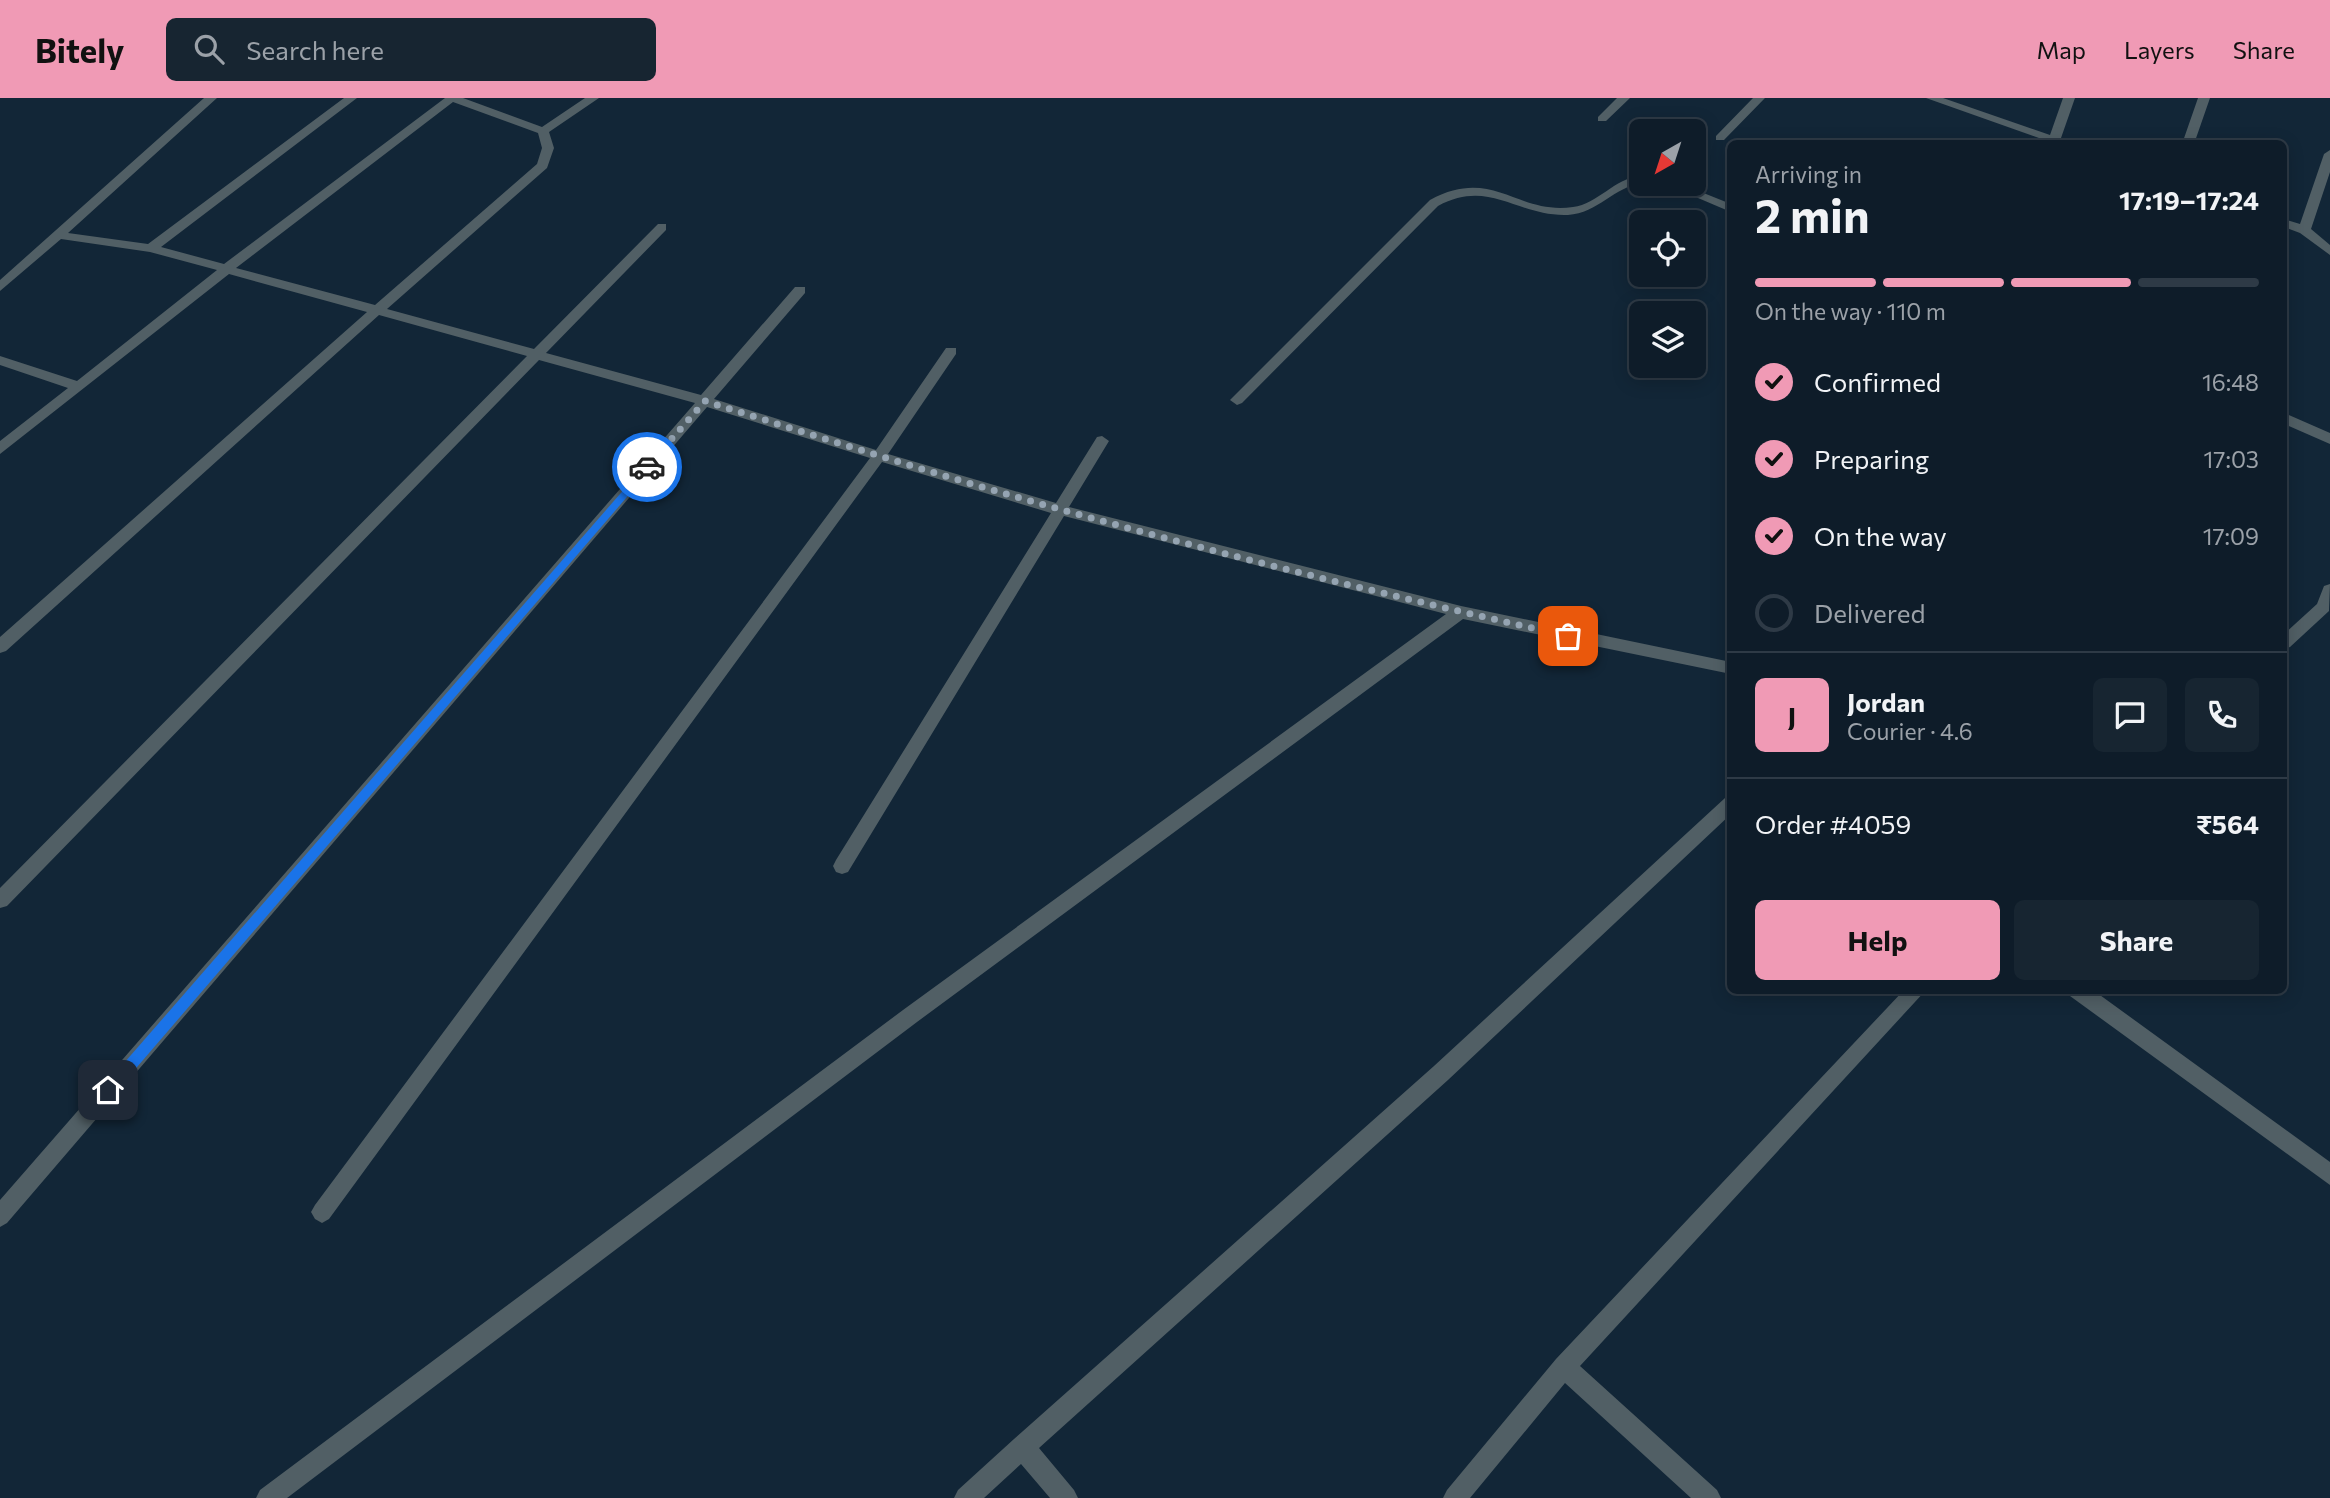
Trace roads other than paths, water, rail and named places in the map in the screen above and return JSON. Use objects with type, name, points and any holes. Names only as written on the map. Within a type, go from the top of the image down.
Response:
[{"type":"street","points":[[0,286],[211,98]]},
{"type":"street","points":[[151,248],[351,98]]},
{"type":"street","points":[[0,449],[225,270],[452,98],[543,131]]},
{"type":"street","points":[[543,131],[593,98]]},
{"type":"street","points":[[1602,119],[1624,98]]},
{"type":"street","points":[[1720,138],[1759,98]]},
{"type":"street","points":[[1932,98],[2054,140]]},
{"type":"street","points":[[2060,140],[2069,98]]},
{"type":"street","points":[[2189,140],[2204,98]]},
{"type":"street","points":[[0,647],[542,165],[548,148],[543,131]]},
{"type":"street","points":[[2304,230],[2330,154]]},
{"type":"street","points":[[1237,400],[1434,203],[1450,192],[1467,189],[1491,192],[1556,211],[1578,211],[1596,204],[1617,187],[1629,183]]},
{"type":"street","points":[[1701,196],[1727,206]]},
{"type":"street","points":[[2287,224],[2304,230],[2330,251]]},
{"type":"street","points":[[0,900],[662,227]]},
{"type":"street","points":[[59,235],[151,248],[705,401],[1060,510],[1461,612],[1727,667]]},
{"type":"street","points":[[0,1216],[800,289]]},
{"type":"street","points":[[322,1212],[879,456],[951,351]]},
{"type":"street","points":[[0,360],[78,386]]},
{"type":"street","points":[[2287,419],[2330,439]]},
{"type":"street","points":[[842,866],[1102,441]]},
{"type":"street","points":[[2287,641],[2327,608],[2330,590]]},
{"type":"street","points":[[268,1498],[910,1016],[1461,612]]},
{"type":"street","points":[[966,1498],[1441,1073],[1727,807]]},
{"type":"street","points":[[1455,1498],[1564,1367],[1913,994]]},
{"type":"street","points":[[2082,994],[2330,1175]]},
{"type":"street","points":[[1564,1367],[1709,1498]]},
{"type":"street","points":[[1022,1447],[1066,1498]]}]
